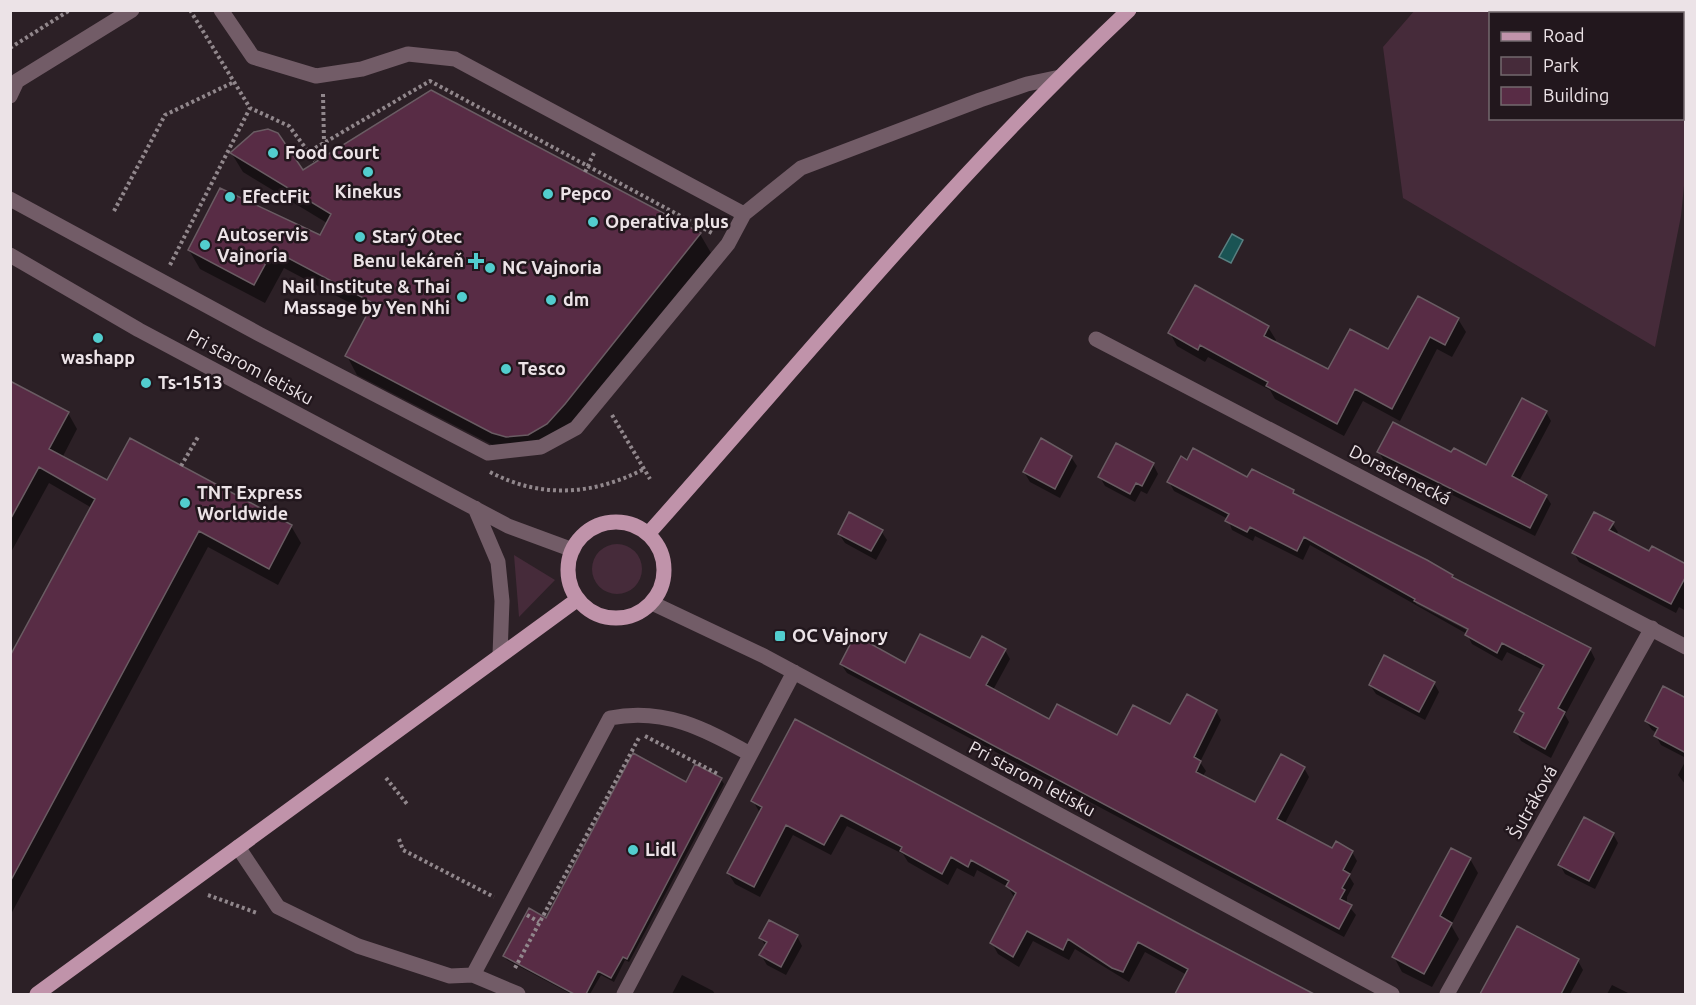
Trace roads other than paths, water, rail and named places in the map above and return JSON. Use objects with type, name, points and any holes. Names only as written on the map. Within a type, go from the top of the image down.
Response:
[{"type":"main road","points":[[648,534],[836,318],[1060,77],[1129,10]]},
{"type":"main road","points":[[610,522],[630,524],[648,534],[659,548],[664,565],[663,582],[652,603],[635,615],[614,618],[594,613],[578,599],[569,581],[573,550],[590,530],[610,522]]},
{"type":"main road","points":[[37,994],[578,599]]},
{"type":"street","points":[[10,96],[17,81],[132,10]]},
{"type":"street","points":[[221,10],[253,57],[321,75],[362,69],[408,54],[455,59],[744,214]]},
{"type":"street","points":[[10,199],[488,453],[540,447],[576,428],[728,244],[744,214],[801,168],[980,100],[1027,84],[1060,77]]},
{"type":"street","name":"Pri starom letisku","points":[[10,255],[139,330],[508,526],[573,550]]},
{"type":"street","name":"Dorastenecká","points":[[1096,339],[1686,647]]},
{"type":"street","points":[[475,508],[498,562],[502,601],[500,655]]},
{"type":"street","name":"Pri starom letisku","points":[[652,603],[794,672],[1392,994]]},
{"type":"street","name":"Šutráková","points":[[1447,994],[1652,628]]},
{"type":"street","points":[[624,994],[794,672]]},
{"type":"street","points":[[473,975],[610,718],[631,714],[679,719],[750,754]]},
{"type":"street","points":[[238,847],[278,907],[358,946],[450,976],[473,975],[518,994]]},
{"type":"water","points":[[1232,234],[1243,240],[1231,263],[1219,257]]},
{"type":"place","name":"Food Court","points":[[273,153]]},
{"type":"place","name":"Kinekus","points":[[368,172]]},
{"type":"place","name":"Pepco","points":[[548,194]]},
{"type":"place","name":"EfectFit","points":[[230,197]]},
{"type":"place","name":"Operatíva plus","points":[[593,222]]},
{"type":"place","name":"Starý Otec","points":[[360,237]]},
{"type":"place","name":"Autoservis Vajnoria","points":[[205,245]]},
{"type":"place","name":"Benu lekáreň","points":[[476,261]]},
{"type":"place","name":"NC Vajnoria","points":[[490,268]]},
{"type":"place","name":"Nail Institute & Thai Massage by Yen Nhi","points":[[462,297]]},
{"type":"place","name":"dm","points":[[551,300]]},
{"type":"place","name":"washapp","points":[[98,338]]},
{"type":"place","name":"Tesco","points":[[506,369]]},
{"type":"place","name":"Ts-1513","points":[[146,383]]},
{"type":"place","name":"TNT Express Worldwide","points":[[185,503]]},
{"type":"place","name":"OC Vajnory","points":[[780,636]]},
{"type":"place","name":"Lidl","points":[[633,850]]}]
